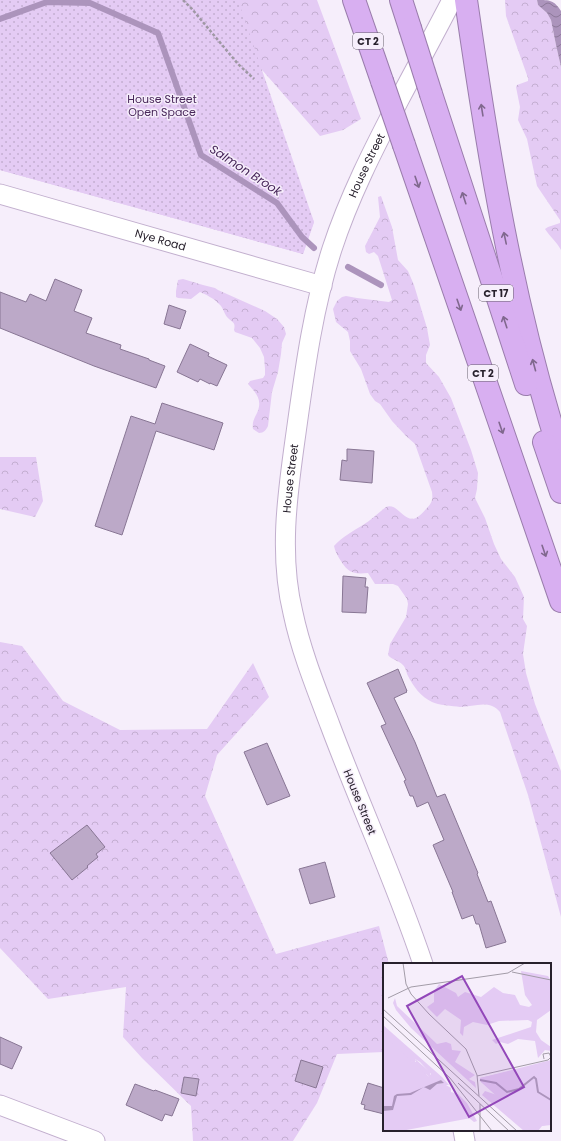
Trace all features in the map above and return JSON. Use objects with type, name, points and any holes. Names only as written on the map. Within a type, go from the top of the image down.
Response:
[{"type":"highway","name":"CT 2","points":[[354,0],[561,601]]},
{"type":"highway","name":"CT 17","points":[[401,0],[561,492]]},
{"type":"highway","points":[[466,0],[486,136],[507,249],[539,383],[561,456]]},
{"type":"street","name":"House Street","points":[[423,963],[313,679],[295,624],[286,571],[285,543],[290,480],[302,389],[314,318],[330,257],[343,218],[365,166],[452,0]]},
{"type":"street","name":"Nye Road","points":[[0,194],[322,286]]},
{"type":"street","points":[[0,1106],[95,1141]]},
{"type":"street","points":[[463,1131],[465,1141]]},
{"type":"path","points":[[183,0],[238,64],[254,79]]},
{"type":"green space","name":"House Street Open Space","points":[[0,0],[317,0],[361,119],[343,130],[320,136],[242,47],[314,222],[303,254],[0,170]]},
{"type":"green space","name":"House Street Open Space","points":[[0,0],[238,0],[314,222],[303,254],[0,170]]},
{"type":"green space","points":[[505,0],[537,0],[538,5],[547,13],[551,20],[561,67],[561,250],[558,244],[545,229],[560,223],[560,220],[537,186],[527,139],[518,120],[520,107],[516,87],[517,85],[528,81],[528,78],[506,16]]},
{"type":"green space","points":[[381,196],[392,227],[398,260],[408,271],[414,285],[427,328],[430,345],[426,355],[426,363],[439,377],[451,398],[471,450],[478,473],[475,498],[485,518],[501,559],[515,577],[524,597],[523,619],[527,626],[523,654],[526,673],[535,704],[561,771],[561,917],[528,795],[500,712],[496,708],[486,705],[460,707],[438,704],[428,700],[421,694],[410,680],[404,666],[388,655],[390,644],[406,617],[408,604],[407,599],[398,586],[393,584],[375,584],[368,573],[353,573],[347,569],[334,548],[340,540],[366,523],[386,507],[391,506],[406,517],[414,519],[430,505],[432,501],[432,492],[415,444],[392,421],[380,404],[375,401],[370,394],[361,369],[350,351],[348,332],[336,322],[333,309],[337,301],[346,296],[389,302],[392,300],[378,256],[374,252],[369,254],[366,252],[365,246],[380,217],[378,197]]},
{"type":"green space","points":[[183,279],[215,288],[265,311],[277,319],[284,327],[286,334],[282,343],[278,372],[272,392],[268,426],[264,432],[259,433],[253,429],[253,424],[259,408],[259,400],[248,384],[250,381],[263,378],[265,375],[264,357],[260,348],[252,338],[235,332],[234,324],[215,300],[200,292],[191,299],[176,297],[178,280]]},
{"type":"green space","points":[[0,457],[36,457],[43,501],[35,517],[0,509]]},
{"type":"green space","points":[[0,642],[22,646],[63,701],[120,730],[207,729],[253,663],[269,697],[217,755],[205,796],[276,954],[379,926],[389,963],[383,963],[383,1052],[337,1054],[317,1103],[293,1141],[193,1141],[191,1106],[142,1058],[123,1037],[126,987],[48,999],[0,948]]},
{"type":"water","points":[[537,0],[551,1],[561,11],[561,67],[551,20],[547,13],[538,5]]},
{"type":"building","points":[[55,279],[82,290],[74,311],[92,318],[86,333],[121,345],[120,349],[165,366],[156,388],[94,366],[0,328],[0,292],[26,302],[30,294],[46,301]]},
{"type":"building","points":[[169,305],[186,311],[180,329],[164,324]]},
{"type":"building","points":[[190,344],[209,353],[208,356],[227,365],[217,386],[200,379],[198,382],[177,372]]},
{"type":"building","points":[[162,403],[223,423],[214,450],[156,431],[122,535],[95,526],[131,416],[155,424]]},
{"type":"building","points":[[347,449],[374,451],[372,483],[340,480],[342,460],[347,461]]},
{"type":"building","points":[[343,576],[366,578],[365,587],[368,587],[366,613],[342,612]]},
{"type":"building","points":[[398,669],[407,692],[394,698],[415,742],[437,797],[445,794],[478,873],[477,874],[488,902],[491,901],[506,942],[486,948],[479,924],[476,924],[473,915],[462,919],[453,892],[433,845],[444,840],[428,802],[417,807],[413,796],[410,796],[404,781],[406,780],[381,726],[386,724],[367,683]]},
{"type":"building","points":[[267,743],[290,796],[267,805],[244,752]]},
{"type":"building","points":[[87,825],[105,847],[96,854],[98,857],[87,866],[88,867],[72,880],[50,853]]},
{"type":"building","points":[[325,862],[335,897],[310,904],[299,869]]},
{"type":"building","points":[[0,1037],[22,1047],[12,1069],[0,1064]]},
{"type":"building","points":[[301,1060],[323,1067],[316,1088],[295,1081]]},
{"type":"building","points":[[184,1077],[199,1079],[196,1096],[181,1093]]},
{"type":"building","points":[[368,1083],[383,1088],[383,1114],[364,1109],[365,1105],[361,1104]]},
{"type":"building","points":[[135,1084],[179,1099],[172,1116],[165,1114],[162,1121],[126,1105]]},
{"type":"waterway","name":"Salmon Brook","points":[[0,19],[47,2],[90,3],[158,33],[201,155],[277,203],[302,237],[314,248]]},
{"type":"waterway","name":"Salmon Brook","points":[[348,267],[381,285]]}]
